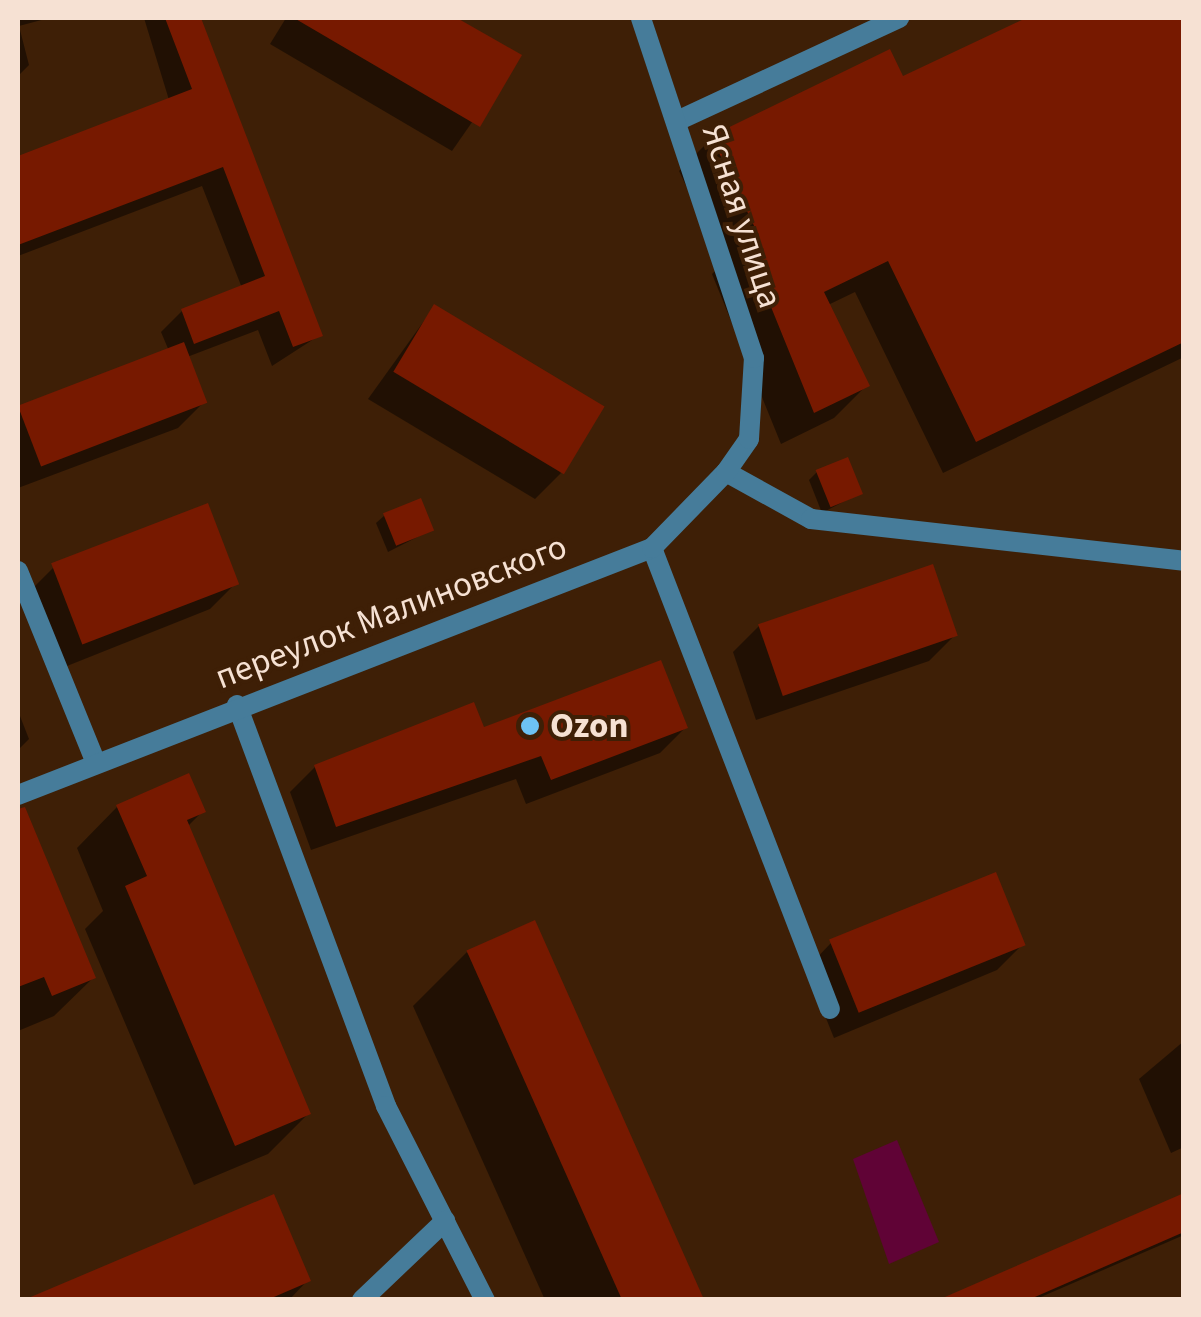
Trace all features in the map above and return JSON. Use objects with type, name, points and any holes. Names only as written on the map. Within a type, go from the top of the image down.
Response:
[{"type":"street","name":"Ясная улица","points":[[641,18],[754,358],[750,438]]},
{"type":"street","points":[[677,121],[899,18]]},
{"type":"street","name":"переулок Малиновского","points":[[18,795],[237,705],[652,548],[726,472],[750,438]]},
{"type":"street","points":[[726,472],[812,519],[1184,561]]},
{"type":"street","points":[[652,548],[830,1008]]},
{"type":"street","points":[[18,571],[96,763]]},
{"type":"street","points":[[237,705],[386,1106],[484,1300]]},
{"type":"street","points":[[362,1300],[445,1221]]},
{"type":"shaded area","points":[[897,1140],[939,1242],[889,1264],[853,1159]]},
{"type":"building","points":[[165,18],[201,18],[323,336],[293,347],[279,311],[194,344],[181,309],[265,276],[223,167],[18,245],[18,156],[192,89]]},
{"type":"building","points":[[294,18],[457,18],[522,55],[480,127]]},
{"type":"building","points":[[1026,18],[1184,18],[1184,342],[976,442],[888,261],[824,292],[870,386],[814,413],[743,238],[757,232],[711,136],[890,49],[903,76]]},
{"type":"building","points":[[434,304],[605,406],[564,474],[393,372]]},
{"type":"building","points":[[184,342],[207,403],[41,466],[18,406]]},
{"type":"building","points":[[848,457],[863,494],[831,507],[816,470]]},
{"type":"building","points":[[421,498],[434,530],[396,546],[383,513]]},
{"type":"building","points":[[208,503],[239,584],[82,644],[51,563]]},
{"type":"building","points":[[933,564],[958,636],[783,696],[758,624]]},
{"type":"building","points":[[661,660],[688,728],[551,780],[541,756],[336,827],[314,765],[474,702],[484,727]]},
{"type":"building","points":[[189,773],[206,812],[187,820],[311,1114],[235,1146],[125,886],[147,876],[116,805]]},
{"type":"building","points":[[25,807],[96,978],[52,996],[44,977],[18,987],[18,809]]},
{"type":"building","points":[[996,872],[1026,945],[859,1013],[829,939]]},
{"type":"building","points":[[535,920],[704,1300],[622,1300],[466,951]]},
{"type":"building","points":[[1184,1193],[1184,1232],[1028,1300],[938,1300]]},
{"type":"building","points":[[274,1194],[311,1281],[267,1300],[26,1299]]},
{"type":"place","name":"Ozon","points":[[530,726]]}]
